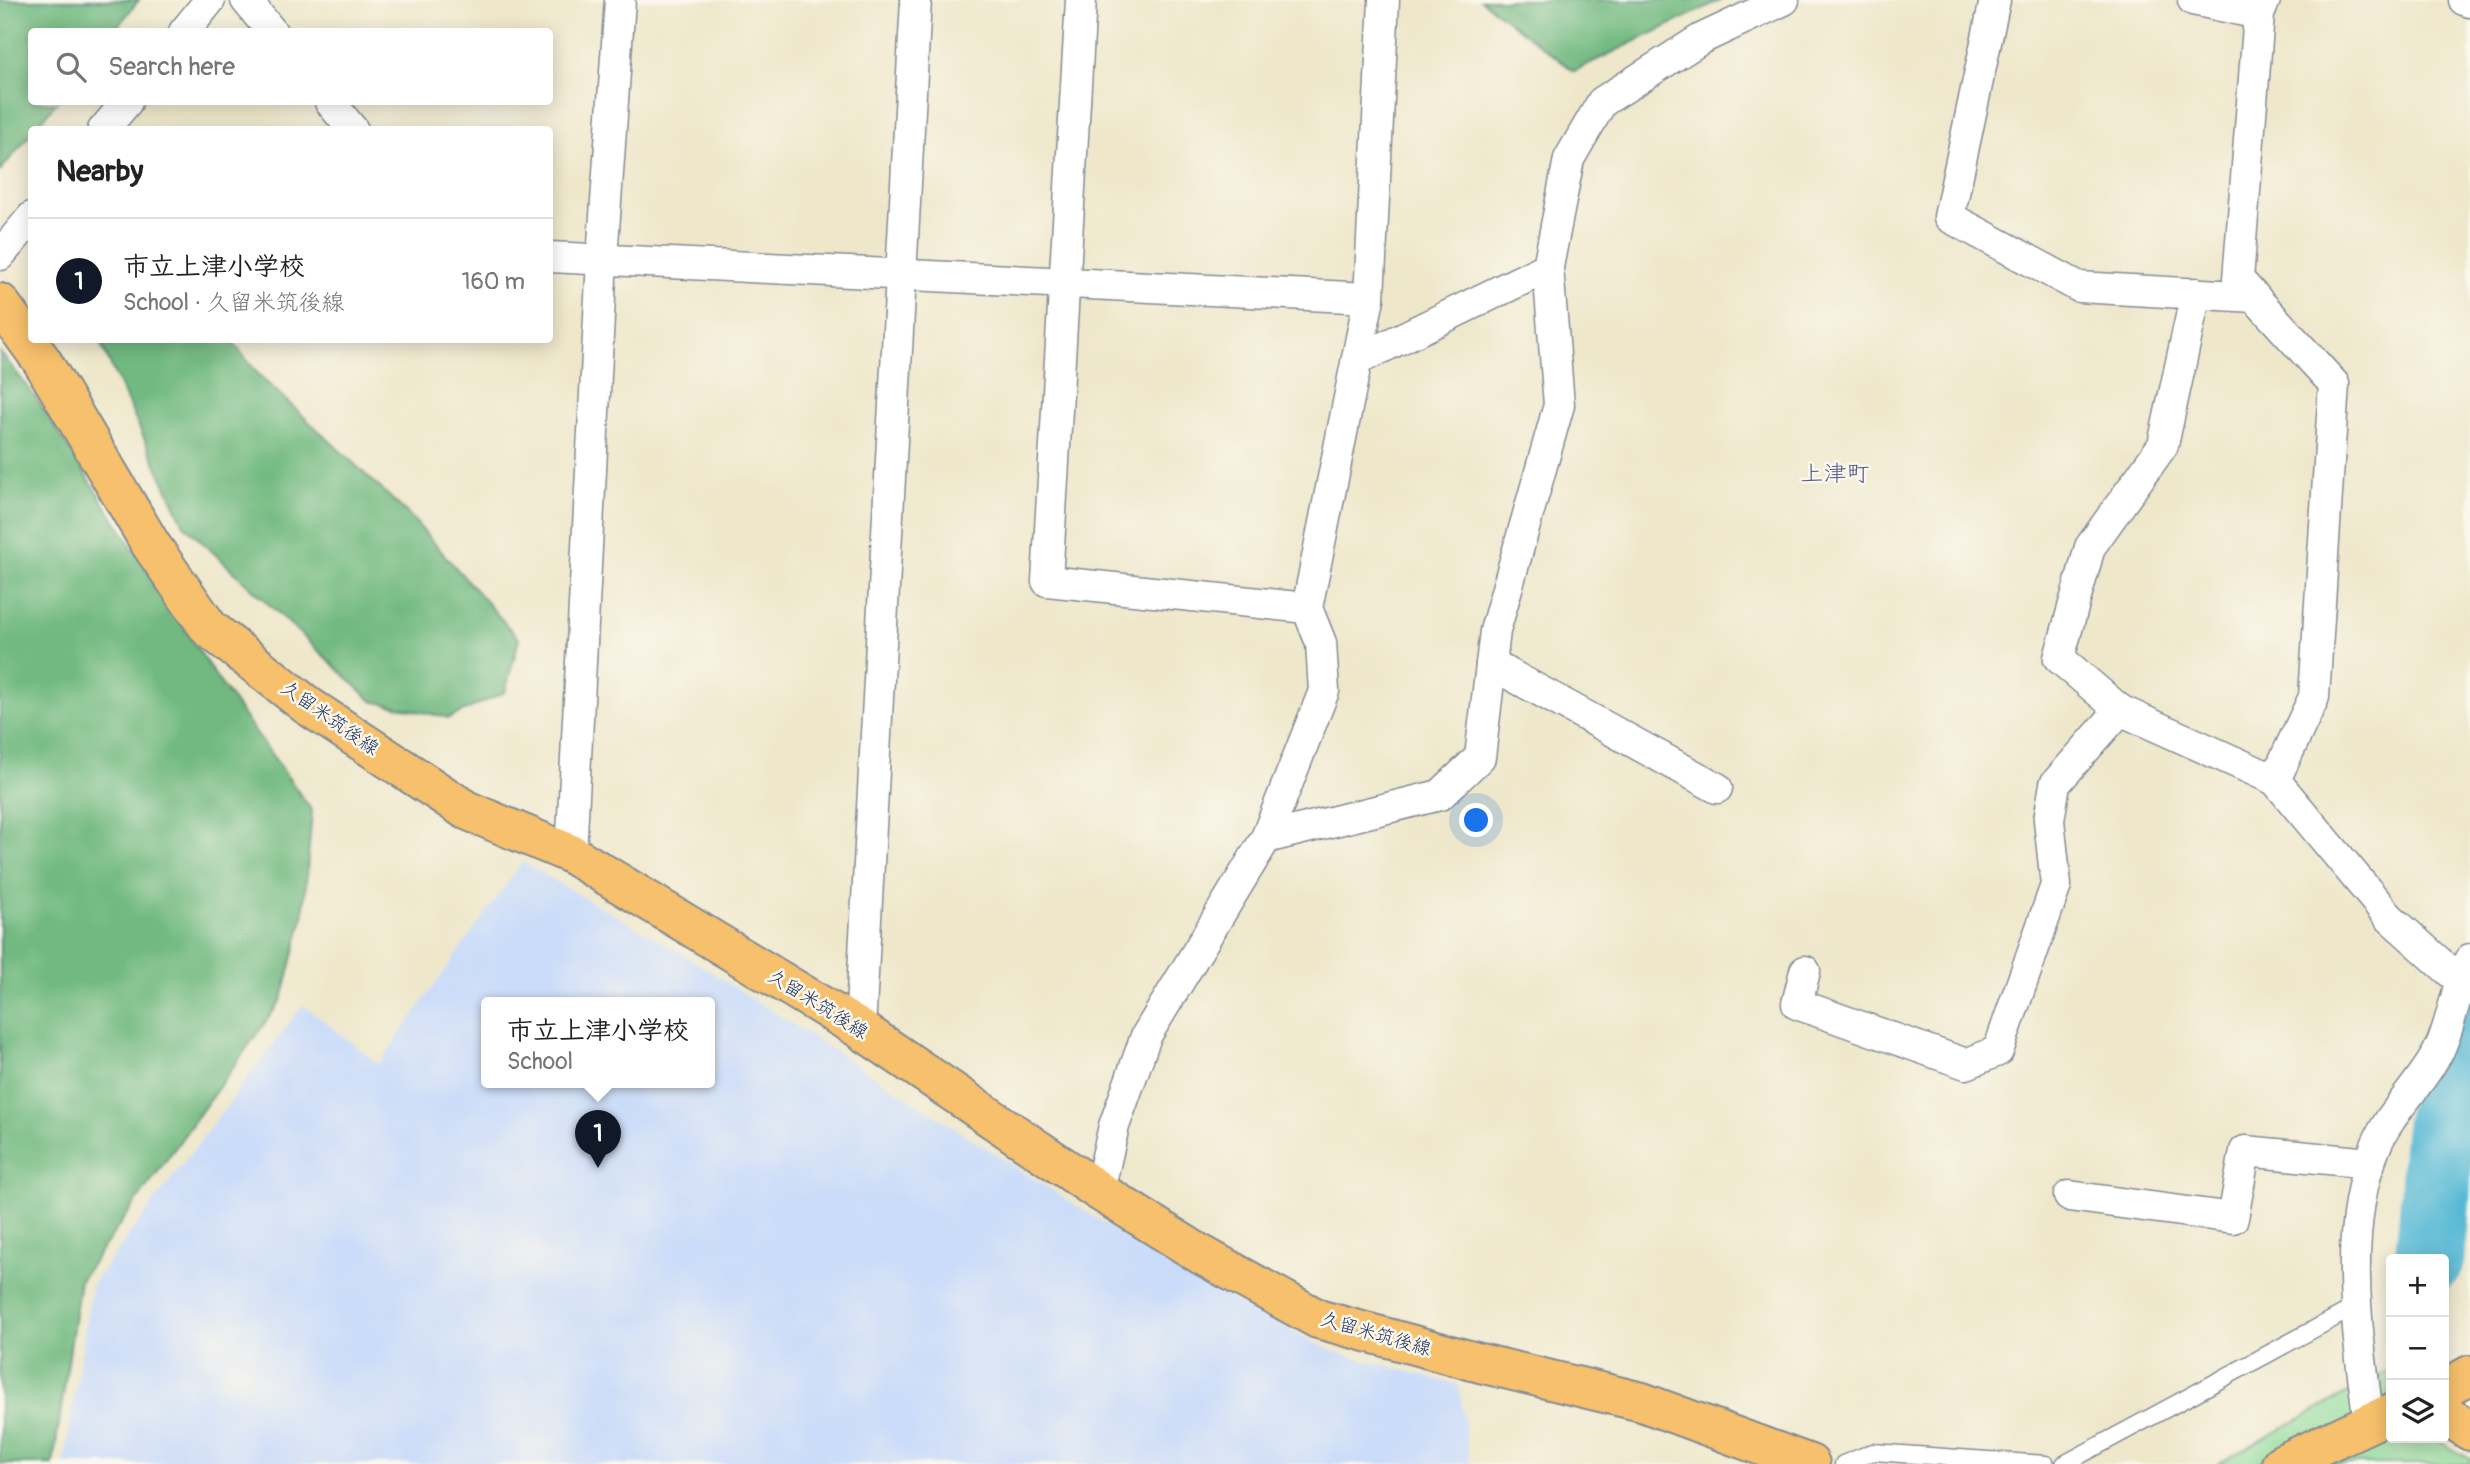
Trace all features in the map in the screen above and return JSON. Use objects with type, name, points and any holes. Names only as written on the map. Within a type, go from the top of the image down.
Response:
[{"type":"main road","name":"久留米筑後線","points":[[0,303],[28,342]]},
{"type":"main road","name":"久留米筑後線","points":[[29,343],[151,545],[209,628],[308,706],[466,810],[571,853],[860,1030],[1099,1191],[1200,1254],[1318,1319],[1480,1363],[1642,1402],[1786,1460]]},
{"type":"main road","points":[[2449,1386],[2470,1375]]},
{"type":"main road","points":[[2449,1416],[2470,1431]]},
{"type":"main road","points":[[2281,1464],[2380,1418]]},
{"type":"street","points":[[187,28],[210,0]]},
{"type":"street","points":[[246,0],[269,28]]},
{"type":"street","points":[[571,853],[602,259],[620,0]]},
{"type":"street","points":[[860,1030],[916,0]]},
{"type":"street","points":[[1081,0],[1047,581],[1307,608]]},
{"type":"street","points":[[1099,1191],[1114,1126],[1146,1036],[1266,838],[1324,691],[1321,643],[1307,608],[1359,359],[1369,298],[1384,0]]},
{"type":"street","points":[[1266,838],[1440,795],[1480,757],[1495,631],[1559,405],[1548,267],[1569,159],[1602,102],[1702,39],[1784,0]]},
{"type":"street","points":[[1995,0],[1949,217],[2079,287],[2255,297]]},
{"type":"street","points":[[2193,0],[2262,7],[2238,279],[2334,384],[2314,697],[2275,779]]},
{"type":"street","points":[[2464,0],[2470,2]]},
{"type":"street","points":[[106,126],[124,105]]},
{"type":"street","points":[[333,105],[351,126]]},
{"type":"street","points":[[0,255],[28,222]]},
{"type":"street","points":[[553,257],[1369,298]]},
{"type":"street","points":[[1359,359],[1548,267]]},
{"type":"street","points":[[2196,293],[2164,445],[2090,547],[2059,658],[2120,710],[2275,779],[2390,918],[2465,970],[2440,1049],[2375,1145],[2361,1193],[2355,1307],[2380,1418]]},
{"type":"street","points":[[1491,664],[1717,788]]},
{"type":"street","points":[[1805,971],[1797,1004],[1966,1064],[1998,1051],[2056,885],[2049,820],[2055,785],[2120,710]]},
{"type":"street","points":[[2069,1195],[2233,1218],[2245,1151],[2370,1163]]},
{"type":"lane","points":[[2064,1464],[2355,1307]]},
{"type":"lane","points":[[1843,1464],[1873,1452],[2046,1464]]},
{"type":"shaded area","points":[[522,862],[678,951],[1180,1272],[1334,1352],[1459,1385],[1470,1464],[64,1464],[92,1284],[303,1005],[379,1064]]},
{"type":"green space","points":[[0,0],[139,0],[116,28],[28,28],[28,105],[55,105],[37,126],[28,126],[28,137],[0,171]]},
{"type":"green space","points":[[1481,0],[1721,0],[1574,71]]},
{"type":"green space","points":[[100,343],[233,343],[259,375],[409,515],[519,639],[505,692],[449,718],[372,701],[184,525]]},
{"type":"green space","points":[[0,352],[35,396],[216,677],[312,811],[303,918],[282,999],[80,1280],[53,1464],[0,1464]]},
{"type":"green space","points":[[2386,1372],[2386,1443],[2442,1443],[2470,1459],[2470,1464],[2217,1464]]},
{"type":"waterway","points":[[2430,1254],[2441,1122],[2470,1027]]},
{"type":"place","name":"市立上津小学校","points":[[598,1168]]},
{"type":"district","name":"上津町","points":[[1835,473]]}]
